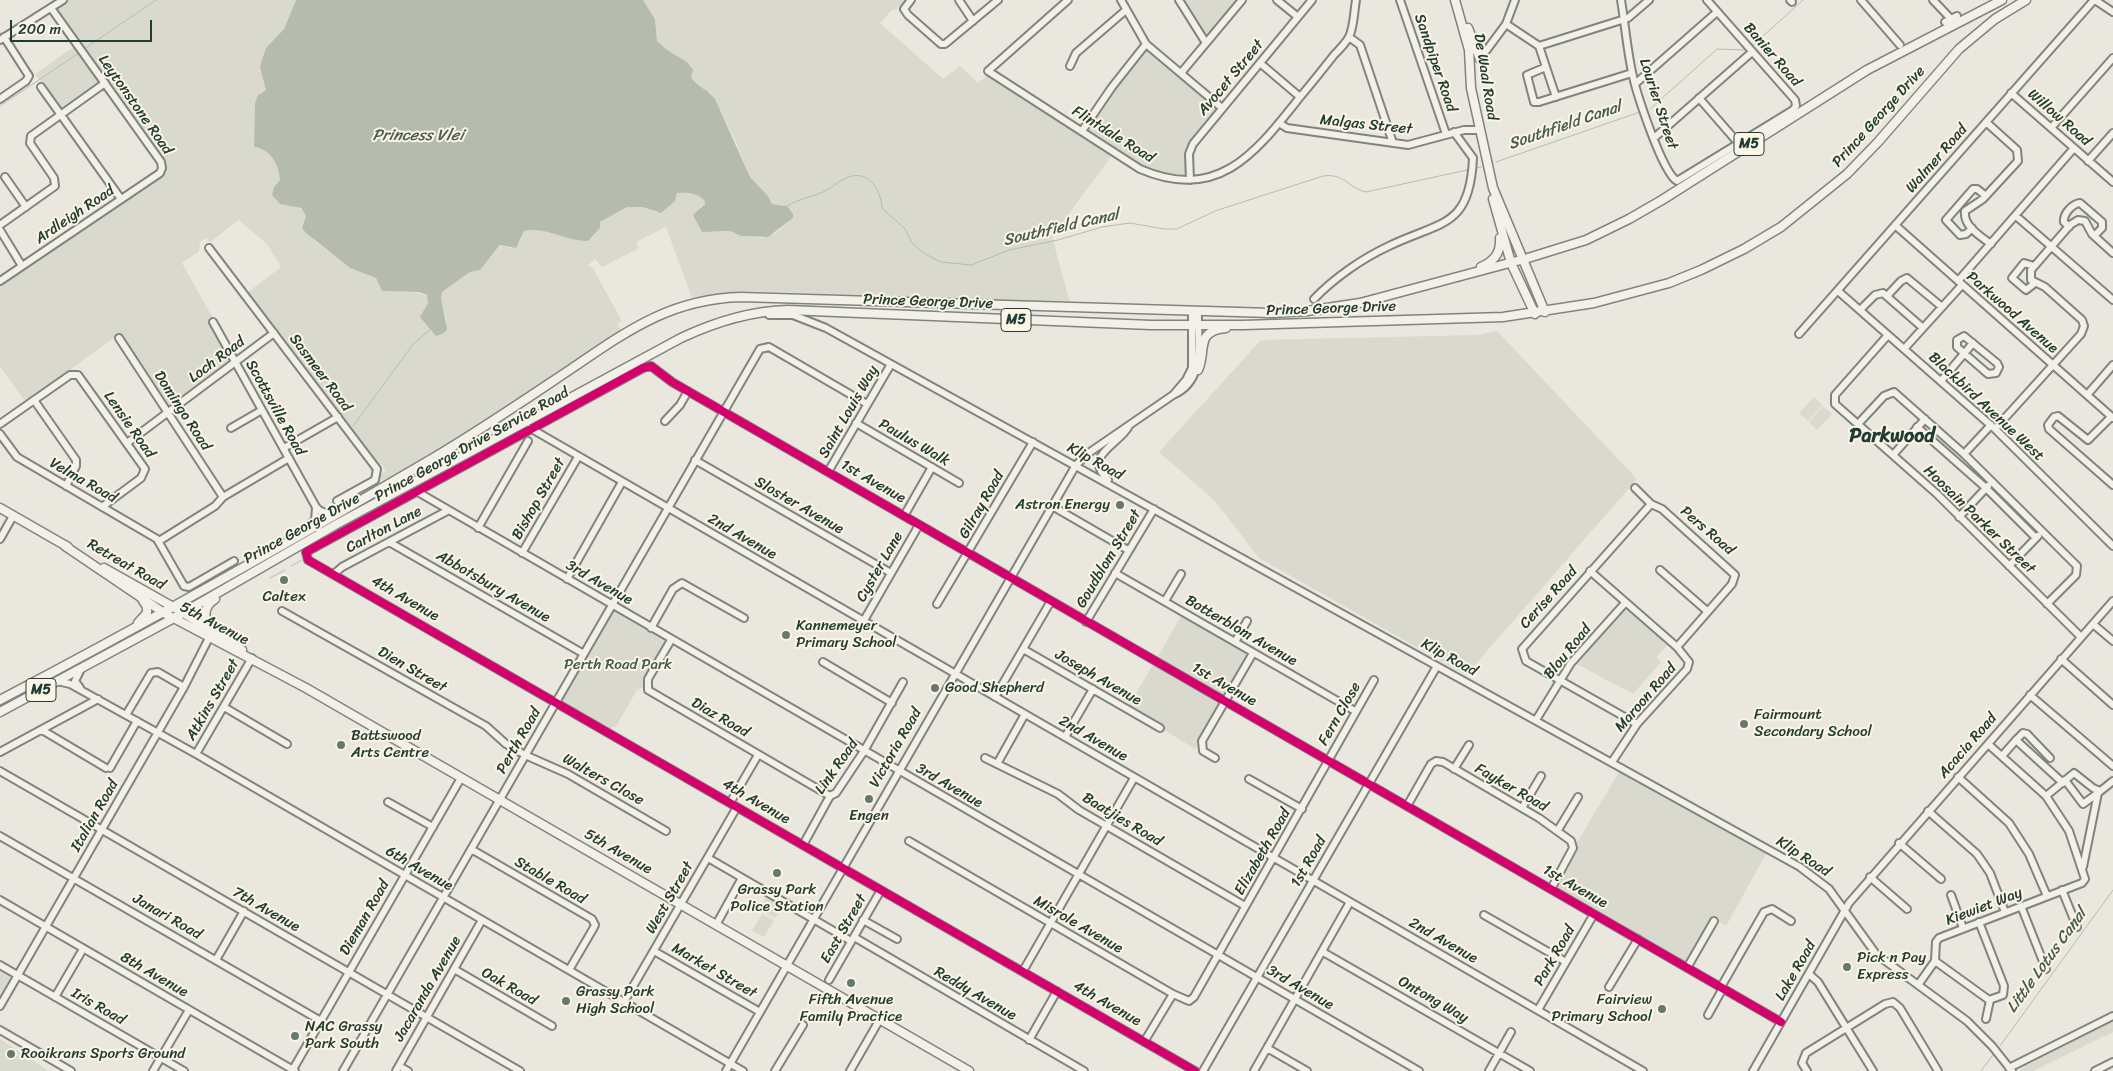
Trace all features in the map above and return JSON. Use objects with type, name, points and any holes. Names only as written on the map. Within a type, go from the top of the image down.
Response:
[{"type":"main road","name":"De Waal Road","points":[[1456,0],[1469,53],[1470,83],[1500,230],[1511,263],[1535,314]]},
{"type":"main road","name":"De Waal Road","points":[[1456,0],[1480,59]]},
{"type":"main road","name":"Prince George Drive","points":[[0,700],[164,613],[294,538],[466,437],[624,333],[648,319],[676,308],[703,301],[761,297],[1271,313],[1326,309],[1360,303],[1522,260],[1586,240],[1629,219],[1866,70],[2002,0]]},
{"type":"main road","name":"Prince George Drive","points":[[0,712],[183,613],[332,527],[681,338],[710,325],[748,314],[774,310],[1142,325],[1243,325],[1471,319],[1535,314],[1594,303],[1669,282],[1717,263],[1781,227],[1847,174],[1878,142],[1959,49],[1994,19],[2026,0]]},
{"type":"main road","points":[[1469,53],[1480,59],[1470,83]]},
{"type":"main road","name":"De Waal Road","points":[[1492,188],[1545,312]]},
{"type":"main road","points":[[1471,273],[1488,264],[1497,255],[1500,247],[1500,230]]},
{"type":"main road","points":[[761,297],[767,301],[789,302],[805,311]]},
{"type":"main road","points":[[1198,370],[1201,346],[1206,336],[1217,330],[1243,325]]},
{"type":"main road","name":"Retreat Road","points":[[0,508],[173,607]]},
{"type":"main road","name":"Retreat Road","points":[[65,546],[164,613]]},
{"type":"main road","points":[[211,635],[206,620],[207,607],[234,583]]},
{"type":"main road","points":[[92,652],[143,620],[147,610],[141,598]]},
{"type":"main road","name":"5th Avenue","points":[[173,607],[211,635]]},
{"type":"main road","name":"5th Avenue","points":[[164,613],[211,635],[500,799],[969,1071]]},
{"type":"street","points":[[0,99],[26,81],[29,76],[2,39],[63,0]]},
{"type":"street","points":[[911,0],[904,9],[908,15],[941,44],[948,43],[998,0]]},
{"type":"street","points":[[959,0],[973,21]]},
{"type":"street","name":"Flintdale Road","points":[[1068,0],[988,71],[1140,169],[1155,175],[1190,180],[1211,177],[1236,166],[1256,150],[1349,37],[1356,0]]},
{"type":"street","points":[[1121,0],[1146,44],[1222,108]]},
{"type":"street","points":[[1180,0],[1206,43]]},
{"type":"street","points":[[1180,73],[1242,0]]},
{"type":"street","points":[[1277,0],[1298,18]]},
{"type":"street","name":"Avocet Street","points":[[1190,180],[1189,154],[1193,144],[1312,0]]},
{"type":"street","name":"Sandpiper Road","points":[[1400,0],[1446,134]]},
{"type":"street","points":[[1480,59],[1506,24],[1515,0]]},
{"type":"street","name":"Lourier Street","points":[[1621,0],[1635,84],[1654,138],[1672,177],[1677,181],[1739,144]]},
{"type":"street","points":[[1539,46],[1624,19],[1649,0]]},
{"type":"street","name":"Banier Road","points":[[1707,0],[1795,100],[1796,106],[1793,110],[1739,144]]},
{"type":"street","points":[[1861,0],[1900,45]]},
{"type":"street","points":[[1933,0],[1951,19]]},
{"type":"street","points":[[2095,0],[2113,12]]},
{"type":"street","name":"Walmer Road","points":[[1799,334],[2095,0]]},
{"type":"street","name":"Leytonstone Road","points":[[51,8],[161,162],[162,168]]},
{"type":"street","points":[[1070,66],[1076,53],[1126,10]]},
{"type":"street","points":[[1635,84],[1717,12]]},
{"type":"street","points":[[1506,24],[1539,46],[1556,97]]},
{"type":"street","points":[[1349,37],[1360,45],[1393,143]]},
{"type":"street","points":[[1082,131],[1112,87],[1146,44]]},
{"type":"street","points":[[1654,138],[1750,49]]},
{"type":"street","points":[[2051,128],[2113,58]]},
{"type":"street","points":[[1260,63],[1300,97]]},
{"type":"street","points":[[1546,67],[1526,75],[1532,98],[1539,102],[1632,73]]},
{"type":"street","points":[[0,225],[53,189],[56,184],[54,178],[30,145],[29,139],[104,83]]},
{"type":"street","points":[[42,88],[122,199]]},
{"type":"street","name":"Willow Road","points":[[2011,93],[2113,182]]},
{"type":"street","points":[[1699,98],[1739,144]]},
{"type":"street","points":[[1986,122],[2017,150],[2019,155],[2018,161],[1986,196],[1965,211],[1965,219],[1972,228],[1991,244]]},
{"type":"street","name":"Malgas Street","points":[[1279,123],[1287,128],[1411,145],[1454,132],[1480,130]]},
{"type":"street","points":[[1314,299],[1375,254],[1402,240],[1444,224],[1458,212],[1467,195],[1473,158],[1454,132]]},
{"type":"street","points":[[2088,161],[2113,133]]},
{"type":"street","points":[[1904,348],[1942,307],[1991,244],[2074,148]]},
{"type":"street","name":"Ardleigh Road","points":[[0,281],[160,173],[162,168]]},
{"type":"street","points":[[5,177],[26,207]]},
{"type":"street","points":[[1972,228],[1966,234],[1960,235],[1946,220],[1973,189],[1977,189],[1986,196]]},
{"type":"street","points":[[2069,227],[2064,222],[2064,216],[2074,205],[2080,203],[2102,222],[2102,228],[2094,236]]},
{"type":"street","points":[[2016,216],[2113,300]]},
{"type":"street","points":[[1964,454],[1993,427],[2081,334],[2083,322],[2045,287],[2035,283],[2030,277],[2034,266],[2075,221],[2081,220],[2086,223],[2094,236],[2113,253]]},
{"type":"street","name":"Parkwood Avenue","points":[[1895,225],[2112,417]]},
{"type":"street","points":[[0,230],[22,266]]},
{"type":"street","name":"Sasmeer Road","points":[[209,248],[338,417],[378,473],[374,481],[337,501]]},
{"type":"street","points":[[2034,266],[2024,263],[2012,278],[2026,290],[2035,283]]},
{"type":"street","points":[[1887,296],[1901,281],[1907,278],[1942,307]]},
{"type":"street","name":"Blackbird Avenue West","points":[[1838,291],[1993,427],[2113,546]]},
{"type":"street","points":[[1860,310],[1878,293],[1887,296],[1923,328]]},
{"type":"street","name":"Klip Road","points":[[805,311],[826,328]]},
{"type":"street","name":"Victoria Road","points":[[726,1071],[1079,460],[1173,394],[1187,387],[1198,370],[1195,311]]},
{"type":"street","name":"Klip Road","points":[[748,314],[793,315],[826,328],[1809,872],[1825,885],[1876,954],[1958,1014],[1999,1053],[2010,1069]]},
{"type":"street","name":"Scottsville Road","points":[[213,322],[316,507]]},
{"type":"street","name":"Victoria Road","points":[[1173,394],[1186,380],[1192,368],[1195,325]]},
{"type":"street","name":"Loch Road","points":[[127,443],[274,333]]},
{"type":"street","name":"Hoosain Parker Street","points":[[1888,335],[1834,397],[1835,404],[1959,517],[2081,637]]},
{"type":"street","points":[[1965,336],[1997,363],[1998,371],[1990,375],[1964,354],[1956,346],[1959,338],[1965,336]]},
{"type":"street","name":"Domingo Road","points":[[119,338],[223,498]]},
{"type":"street","points":[[1940,381],[1973,343]]},
{"type":"street","name":"Perth Road","points":[[343,1071],[760,349],[769,347],[867,404]]},
{"type":"street","name":"Saint Louis Way","points":[[828,472],[891,364]]},
{"type":"street","points":[[2087,395],[2113,365]]},
{"type":"street","name":"Prince George Drive Service Road","points":[[305,555],[309,550],[646,366],[656,368]]},
{"type":"street","name":"1st Avenue","points":[[656,368],[667,379],[1781,1022]]},
{"type":"street","name":"Lensie Road","points":[[34,400],[74,374],[80,377],[145,469],[144,474],[102,507]]},
{"type":"street","points":[[665,421],[680,405],[688,391]]},
{"type":"street","points":[[1858,424],[1884,396],[1891,392],[1897,395],[1964,454],[2078,568],[2076,575],[2048,604]]},
{"type":"street","points":[[0,424],[34,400],[76,460],[76,466],[66,486]]},
{"type":"street","points":[[231,428],[262,410]]},
{"type":"street","points":[[2112,417],[2090,439],[2084,438],[2058,416],[2049,422],[2049,429],[2113,485]]},
{"type":"street","points":[[284,448],[338,417]]},
{"type":"street","points":[[1893,455],[1924,419]]},
{"type":"street","name":"Paulus Walk","points":[[856,424],[960,483]]},
{"type":"street","points":[[1114,487],[1101,472],[1099,461],[1104,450],[1122,437],[1130,425]]},
{"type":"street","name":"2nd Avenue","points":[[530,428],[1643,1071]]},
{"type":"street","points":[[1917,428],[1986,488],[2036,538]]},
{"type":"street","name":"Velma Road","points":[[0,434],[15,455],[159,542],[186,588],[234,561]]},
{"type":"street","points":[[478,528],[528,441]]},
{"type":"street","name":"Gilray Road","points":[[937,604],[1032,442]]},
{"type":"street","name":"Bishop Street","points":[[522,553],[578,457]]},
{"type":"street","points":[[159,542],[215,506],[223,498],[289,458]]},
{"type":"street","name":"Sloster Avenue","points":[[695,460],[891,573]]},
{"type":"street","name":"1st Avenue","points":[[904,516],[932,467]]},
{"type":"street","points":[[567,579],[622,482]]},
{"type":"street","points":[[1959,517],[1992,482]]},
{"type":"street","name":"Pers Road","points":[[1635,488],[1651,504],[1662,508],[1734,572],[1735,578],[1732,584],[1706,611],[1677,647]]},
{"type":"street","name":"3rd Avenue","points":[[416,491],[1419,1071]]},
{"type":"street","points":[[316,507],[326,514],[360,499]]},
{"type":"street","name":"Cerise Road","points":[[1637,724],[1526,661],[1522,649],[1651,504]]},
{"type":"street","points":[[1052,506],[1128,550]]},
{"type":"street","points":[[294,538],[315,520],[317,516],[316,507]]},
{"type":"street","name":"Goudblom Street","points":[[1086,622],[1154,509]]},
{"type":"street","name":"Carlton Lane","points":[[334,574],[342,567],[447,510]]},
{"type":"street","points":[[0,539],[13,516]]},
{"type":"street","name":"Cyster Lane","points":[[863,622],[920,525]]},
{"type":"street","points":[[2009,566],[2043,531]]},
{"type":"street","name":"Abbotsbury Avenue","points":[[389,542],[584,654]]},
{"type":"street","name":"4th Avenue","points":[[305,555],[308,560],[1195,1071]]},
{"type":"street","points":[[1660,570],[1706,611]]},
{"type":"street","name":"Maroon Road","points":[[1590,571],[1625,604],[1677,647],[1688,659],[1689,666],[1637,724],[1612,762]]},
{"type":"street","name":"Botterblom Avenue","points":[[1115,573],[1355,711]]},
{"type":"street","points":[[1165,602],[1181,574]]},
{"type":"street","points":[[651,628],[673,588],[682,583],[744,618]]},
{"type":"street","points":[[995,697],[1051,601]]},
{"type":"street","name":"Acacia Road","points":[[1845,910],[1870,877],[2113,601]]},
{"type":"street","name":"Blou Road","points":[[1536,720],[1571,663],[1625,604]]},
{"type":"street","name":"Dien Street","points":[[282,611],[486,726],[506,744],[526,755]]},
{"type":"street","points":[[1235,642],[1247,621]]},
{"type":"street","points":[[2093,624],[2113,641]]},
{"type":"street","name":"Italian Road","points":[[0,1006],[184,687],[211,635]]},
{"type":"street","name":"Diaz Road","points":[[671,640],[648,679],[648,690],[830,796]]},
{"type":"street","name":"Joseph Avenue","points":[[1024,649],[1160,728]]},
{"type":"street","points":[[1215,758],[1203,751],[1202,741],[1253,653]]},
{"type":"street","name":"Atkins Street","points":[[196,754],[252,658]]},
{"type":"street","points":[[2061,659],[2113,705]]},
{"type":"street","points":[[823,662],[892,703]]},
{"type":"street","name":"1st Road","points":[[1203,1071],[1437,666]]},
{"type":"street","points":[[82,668],[75,681],[82,691]]},
{"type":"street","points":[[126,715],[151,673],[158,672],[184,687]]},
{"type":"street","name":"Fern Close","points":[[1328,761],[1374,680]]},
{"type":"street","name":"6th Avenue","points":[[57,682],[66,682],[158,732],[743,1071]]},
{"type":"street","name":"Link Road","points":[[803,845],[830,796],[838,791],[864,751],[904,682]]},
{"type":"street","points":[[1065,737],[1092,689]]},
{"type":"street","points":[[2030,695],[2113,766]]},
{"type":"street","points":[[0,752],[98,699]]},
{"type":"street","points":[[224,707],[287,744]]},
{"type":"street","points":[[997,764],[1025,714]]},
{"type":"street","points":[[42,730],[108,768],[137,721]]},
{"type":"street","points":[[2002,756],[2023,732],[2050,758]]},
{"type":"street","points":[[2016,740],[2064,782],[2083,804],[2113,781]]},
{"type":"street","points":[[1988,744],[2046,796],[2069,831],[2083,868]]},
{"type":"street","points":[[1454,769],[1469,745]]},
{"type":"street","name":"Walters Close","points":[[526,755],[568,774],[666,831]]},
{"type":"street","points":[[730,803],[758,755]]},
{"type":"street","name":"Baatjies Road","points":[[984,758],[1058,794],[1079,810],[1245,906]]},
{"type":"street","name":"Fayker Road","points":[[1407,806],[1433,762],[1439,760],[1522,808],[1572,841],[1574,848],[1551,889]]},
{"type":"street","name":"Elizabeth Road","points":[[1218,955],[1328,761]]},
{"type":"street","name":"7th Avenue","points":[[0,771],[520,1071]]},
{"type":"street","points":[[2046,796],[2075,773],[2099,792]]},
{"type":"street","points":[[1522,808],[1541,776]]},
{"type":"street","points":[[1958,777],[2009,823],[2029,854],[2047,896]]},
{"type":"street","name":"Dieman Road","points":[[293,1071],[461,778]]},
{"type":"street","points":[[1023,971],[1134,778]]},
{"type":"street","points":[[1249,779],[1302,809]]},
{"type":"street","points":[[2083,868],[2099,792]]},
{"type":"street","points":[[1558,830],[1578,797]]},
{"type":"street","points":[[388,802],[432,827]]},
{"type":"street","name":"West Street","points":[[624,1002],[737,807]]},
{"type":"street","points":[[1928,811],[1977,854],[1990,873],[2005,912]]},
{"type":"street","name":"Janari Road","points":[[0,836],[321,1021]]},
{"type":"street","name":"Misrole Avenue","points":[[909,842],[1186,1001],[1192,999],[1218,955]]},
{"type":"street","points":[[1900,843],[1941,878]]},
{"type":"street","name":"Stable Road","points":[[471,849],[592,919],[595,925],[593,930],[569,970]]},
{"type":"street","name":"Reddy Avenue","points":[[708,858],[813,920],[852,939],[1084,1071]]},
{"type":"street","name":"Kiewiet Way","points":[[1918,985],[1935,962],[1937,939],[2082,883],[2085,876],[2083,868]]},
{"type":"street","points":[[1870,877],[1907,909]]},
{"type":"street","points":[[716,925],[742,878]]},
{"type":"street","name":"East Street","points":[[829,980],[881,890]]},
{"type":"street","points":[[2062,890],[2077,927]]},
{"type":"street","points":[[1951,895],[1963,928]]},
{"type":"street","name":"8th Avenue","points":[[0,900],[293,1071]]},
{"type":"street","points":[[1254,1071],[1350,902]]},
{"type":"street","points":[[2021,906],[2046,969]]},
{"type":"street","points":[[1708,1015],[1763,913],[1768,909],[1772,910],[1791,921]]},
{"type":"street","name":"Lake Road","points":[[1753,1071],[1845,910]]},
{"type":"street","points":[[216,960],[244,911]]},
{"type":"street","name":"Park Road","points":[[1538,1010],[1594,914]]},
{"type":"street","points":[[1484,915],[1566,962]]},
{"type":"street","name":"Jacaranda Avenue","points":[[397,1068],[482,920]]},
{"type":"street","points":[[863,920],[897,939]]},
{"type":"street","points":[[1687,968],[1714,921]]},
{"type":"street","points":[[1979,922],[2004,986],[2003,995],[1990,1000]]},
{"type":"street","points":[[1609,988],[1638,939]]},
{"type":"street","points":[[55,997],[83,949]]},
{"type":"street","name":"Market Street","points":[[654,951],[760,1012]]},
{"type":"street","name":"Ontong Way","points":[[1323,952],[1530,1071]]},
{"type":"street","points":[[1935,962],[1990,1000]]},
{"type":"street","name":"Iris Road","points":[[0,965],[184,1071]]},
{"type":"street","name":"Oak Road","points":[[454,969],[552,1026]]},
{"type":"street","points":[[1809,974],[1818,982],[1873,1071]]},
{"type":"street","points":[[1029,1040],[1057,991]]},
{"type":"street","points":[[1144,1042],[1173,994]]},
{"type":"street","points":[[1986,1018],[1990,1000]]},
{"type":"street","points":[[1807,1071],[1802,1063],[1803,1056],[1885,1004],[1893,1002],[1900,1008],[1938,1071]]},
{"type":"street","points":[[153,1071],[189,1010]]},
{"type":"street","points":[[2010,1069],[2113,1016]]},
{"type":"street","points":[[850,1071],[880,1019]]},
{"type":"street","points":[[776,1071],[803,1025]]},
{"type":"street","points":[[0,1030],[72,1071]]},
{"type":"street","points":[[1489,1071],[1511,1032]]},
{"type":"street","points":[[1267,1048],[1307,1071]]},
{"type":"street","points":[[2094,1071],[2113,1062]]},
{"type":"street","points":[[397,1068],[408,1071]]},
{"type":"green space","points":[[68,0],[296,0],[284,29],[266,48],[262,60],[266,91],[261,92],[255,103],[254,147],[265,151],[273,158],[278,168],[280,180],[274,187],[296,207],[304,211],[306,216],[302,228],[316,242],[350,268],[376,278],[382,291],[426,295],[429,298],[426,307],[447,323],[441,298],[442,292],[470,272],[480,270],[501,245],[510,248],[521,241],[520,235],[524,231],[548,232],[580,241],[588,241],[597,232],[600,222],[627,207],[642,207],[657,213],[675,201],[677,193],[695,194],[704,200],[705,203],[700,207],[712,232],[730,231],[741,236],[763,238],[775,233],[789,222],[784,205],[772,204],[768,196],[750,177],[734,138],[711,93],[697,87],[691,77],[687,62],[667,50],[657,41],[655,18],[643,0],[906,0],[895,10],[893,9],[880,23],[943,79],[960,66],[978,83],[987,76],[991,77],[1112,155],[1052,237],[1070,303],[742,291],[692,298],[666,227],[636,242],[639,248],[602,267],[595,259],[588,265],[592,267],[622,321],[617,324],[621,330],[466,433],[383,481],[379,476],[386,470],[381,464],[376,464],[247,293],[281,267],[267,244],[239,220],[210,242],[206,238],[200,242],[199,251],[182,263],[214,320],[230,360],[229,363],[174,405],[169,406],[165,404],[119,334],[26,402],[0,367],[0,284],[165,169],[164,163],[57,13],[57,7]]},
{"type":"green space","points":[[1179,0],[1242,0],[1206,43]]},
{"type":"green space","points":[[75,46],[99,82],[62,110],[35,74]]},
{"type":"green space","points":[[1146,50],[1151,52],[1217,109],[1191,142],[1187,173],[1184,176],[1171,176],[1146,168],[1123,156],[1090,134],[1088,126],[1109,94]]},
{"type":"green space","points":[[1497,331],[1637,479],[1466,675],[1259,558],[1215,501],[1159,452],[1261,340],[1477,335]]},
{"type":"green space","points":[[1814,397],[1822,405],[1808,421],[1799,413]]},
{"type":"green space","points":[[1823,406],[1832,414],[1817,430],[1809,422]]},
{"type":"green space","points":[[1624,609],[1629,609],[1668,644],[1656,657],[1661,662],[1633,694],[1575,663]]},
{"type":"green space","name":"Perth Road Park","points":[[613,612],[618,612],[662,637],[665,643],[645,680],[644,687],[637,690],[615,728],[613,726],[610,731],[565,704],[562,700]]},
{"type":"green space","points":[[1182,614],[1246,653],[1247,659],[1225,694],[1221,695],[1157,658]]},
{"type":"green space","points":[[1154,663],[1219,702],[1219,708],[1195,749],[1128,707]]},
{"type":"green space","points":[[1619,772],[1766,854],[1726,926],[1712,918],[1687,962],[1556,888],[1556,883],[1576,848],[1576,844]]},
{"type":"green space","points":[[766,897],[782,907],[775,918],[764,912],[768,905],[763,902]]},
{"type":"green space","points":[[762,914],[774,920],[764,937],[752,931]]},
{"type":"green space","points":[[0,966],[13,973],[14,977],[0,999]]},
{"type":"green space","points":[[2113,1021],[2113,1032],[2033,1071],[2020,1071],[2022,1068]]},
{"type":"green space","name":"Rooikrans Sports Ground","points":[[0,1039],[49,1071],[0,1071]]},
{"type":"water","name":"Princess Vlei","points":[[296,0],[643,0],[655,19],[657,41],[667,50],[687,62],[693,70],[691,77],[694,81],[715,99],[750,177],[768,196],[772,204],[787,206],[793,214],[793,218],[768,237],[741,236],[730,231],[702,232],[693,215],[705,204],[704,200],[695,194],[677,193],[675,201],[661,213],[642,207],[627,207],[600,222],[600,228],[588,241],[580,241],[548,232],[524,231],[516,248],[500,245],[480,270],[470,272],[442,292],[441,298],[447,329],[444,333],[436,336],[420,317],[428,303],[427,295],[419,292],[382,291],[376,278],[350,268],[306,233],[302,228],[306,216],[301,208],[280,204],[272,195],[274,187],[280,180],[278,168],[269,154],[260,148],[254,147],[255,103],[258,95],[266,90],[260,67],[266,48],[284,29]]},
{"type":"waterway","points":[[84,49],[156,0]]},
{"type":"waterway","name":"Southfield Canal","points":[[1753,45],[1803,0]]},
{"type":"waterway","name":"Southfield Canal","points":[[1650,109],[1717,49],[1744,50]]},
{"type":"waterway","points":[[0,106],[79,53]]},
{"type":"waterway","name":"Southfield Canal","points":[[1496,162],[1640,112]]},
{"type":"waterway","name":"Southfield Canal","points":[[1474,168],[1481,167]]},
{"type":"waterway","name":"Southfield Canal","points":[[787,206],[826,191],[846,178],[861,176],[872,182],[879,194],[882,208],[905,229],[912,243],[925,254],[941,262],[971,265],[1009,250],[1058,240],[1102,227],[1130,223],[1164,229],[1177,229],[1215,211],[1323,176],[1342,179],[1366,192],[1467,170]]},
{"type":"waterway","points":[[353,426],[414,343],[430,330]]},
{"type":"waterway","points":[[291,566],[302,560]]},
{"type":"waterway","points":[[270,578],[285,570]]},
{"type":"waterway","name":"Little Lotus Canal","points":[[2000,1046],[2113,890]]},
{"type":"waterway","name":"Little Lotus Canal","points":[[1981,1071],[1993,1055]]},
{"type":"cycle path","points":[[1195,1071],[308,560],[306,552],[643,368],[651,366],[672,382],[1781,1022]]},
{"type":"place","name":"Astron Energy","points":[[1120,505]]},
{"type":"place","name":"Caltex","points":[[284,580]]},
{"type":"place","name":"Kannemeyer Primary School","points":[[786,635]]},
{"type":"place","name":"Good Shepherd","points":[[935,688]]},
{"type":"place","name":"Fairmount Secondary School","points":[[1744,724]]},
{"type":"place","name":"Battswood Arts Centre","points":[[341,745]]},
{"type":"place","name":"Engen","points":[[869,799]]},
{"type":"place","name":"Grassy Park Police Station","points":[[777,873]]},
{"type":"place","name":"Pick n Pay Express","points":[[1847,967]]},
{"type":"place","name":"Fifth Avenue Family Practice","points":[[851,983]]},
{"type":"place","name":"Grassy Park High School","points":[[566,1001]]},
{"type":"place","name":"Fairview Primary School","points":[[1662,1009]]},
{"type":"place","name":"NAC Grassy Park South","points":[[295,1036]]},
{"type":"place","name":"Rooikrans Sports Ground","points":[[11,1054]]},
{"type":"district","name":"Parkwood","points":[[1892,437]]}]
